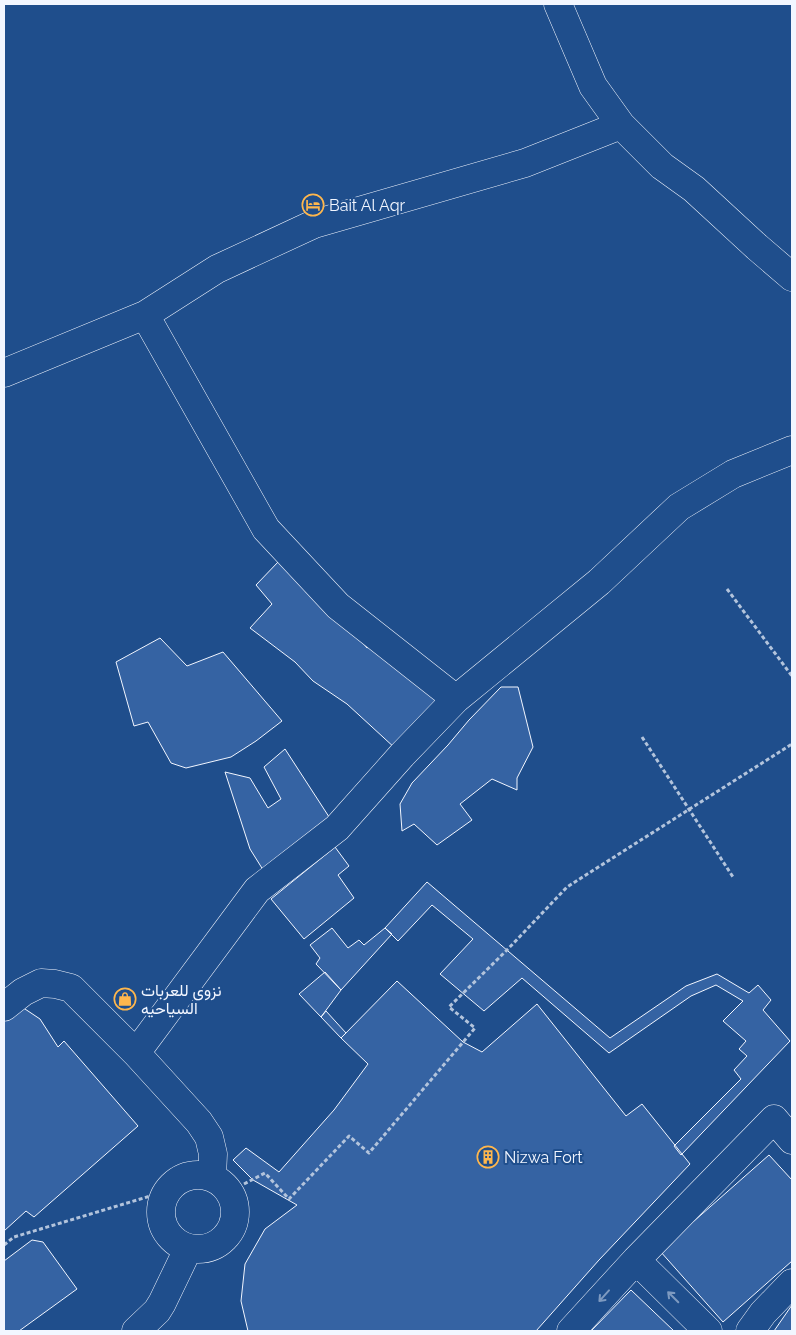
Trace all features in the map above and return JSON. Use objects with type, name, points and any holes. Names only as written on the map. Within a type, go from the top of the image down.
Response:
[{"type":"street","points":[[558,4],[593,86],[621,125],[662,166],[694,189],[757,247],[792,276]]},
{"type":"street","points":[[4,373],[145,315],[217,269],[314,224],[525,163],[621,125]]},
{"type":"street","points":[[145,315],[266,529],[338,606],[456,699]]},
{"type":"street","points":[[136,1053],[257,890],[337,828],[402,755],[456,699],[599,582],[679,507],[733,474],[792,450]]},
{"type":"street","points":[[4,1007],[23,992],[41,984],[55,984],[71,988],[136,1053],[200,1122],[209,1136],[221,1184],[234,1204],[236,1216],[232,1229],[224,1239],[213,1247],[188,1249],[177,1243],[168,1235],[160,1213],[161,1202],[167,1191],[175,1182],[186,1176],[199,1174],[221,1184]]},
{"type":"street","points":[[572,1331],[636,1260],[774,1119],[792,1140]]},
{"type":"street","points":[[136,1331],[157,1311],[188,1249]]},
{"type":"street","points":[[636,1260],[708,1331]]},
{"type":"street","points":[[750,1331],[763,1313],[792,1283]]},
{"type":"path","points":[[727,589],[792,676]]},
{"type":"path","points":[[642,737],[732,877]]},
{"type":"path","points":[[221,1184],[265,1172],[289,1199],[349,1136],[369,1153],[474,1028],[449,1006],[507,950],[567,887],[792,744]]},
{"type":"path","points":[[4,1245],[14,1237],[167,1191]]},
{"type":"building","points":[[279,561],[343,618],[367,648],[374,643],[441,703],[396,749],[347,704],[313,681],[295,662],[250,628],[272,604],[256,585]]},
{"type":"building","points":[[160,638],[187,666],[223,652],[282,721],[231,757],[186,768],[171,763],[148,722],[134,726],[116,662]]},
{"type":"building","points":[[501,687],[518,687],[533,747],[517,778],[517,790],[492,779],[460,804],[472,820],[437,845],[414,824],[402,831],[400,804],[412,783]]},
{"type":"building","points":[[285,749],[333,823],[265,873],[250,849],[225,772],[250,778],[268,808],[281,799],[264,767]]},
{"type":"building","points":[[335,847],[349,866],[338,875],[354,898],[304,939],[271,899]]},
{"type":"building","points":[[427,882],[610,1038],[686,986],[717,974],[749,993],[758,985],[771,1000],[763,1010],[790,1041],[681,1155],[674,1146],[741,1079],[734,1070],[747,1056],[739,1049],[746,1041],[723,1021],[743,1001],[716,985],[691,996],[609,1053],[522,978],[484,1011],[440,974],[473,939],[432,905],[398,941],[385,928]]},
{"type":"building","points":[[332,928],[348,948],[359,940],[364,945],[385,928],[392,934],[341,990],[316,964],[320,958],[310,945]]},
{"type":"building","points":[[325,972],[341,990],[321,1017],[299,994]]},
{"type":"building","name":"Nizwa Fort","points":[[397,981],[463,1042],[482,1052],[537,1004],[626,1116],[642,1104],[690,1164],[599,1260],[536,1331],[248,1331],[241,1301],[245,1264],[265,1229],[297,1205],[253,1180],[233,1160],[246,1148],[279,1172],[334,1110],[368,1064],[341,1038]]},
{"type":"building","points":[[19,1005],[40,1019],[58,1047],[64,1041],[138,1126],[34,1217],[26,1211],[4,1231],[4,1017]]},
{"type":"building","points":[[326,1011],[346,1033],[341,1038],[321,1017]]},
{"type":"building","points":[[769,1155],[792,1180],[792,1261],[723,1322],[660,1251]]},
{"type":"building","points":[[32,1240],[43,1242],[77,1289],[19,1331],[4,1331],[4,1261]]},
{"type":"building","points":[[631,1290],[674,1331],[591,1331]]},
{"type":"building","points":[[792,1305],[792,1331],[774,1331]]},
{"type":"place","name":"Bait Al Aqr","points":[[313,205]]},
{"type":"place","name":"نزوى للعربات السياحيه","points":[[125,999]]},
{"type":"place","name":"Nizwa Fort","points":[[488,1157]]}]
